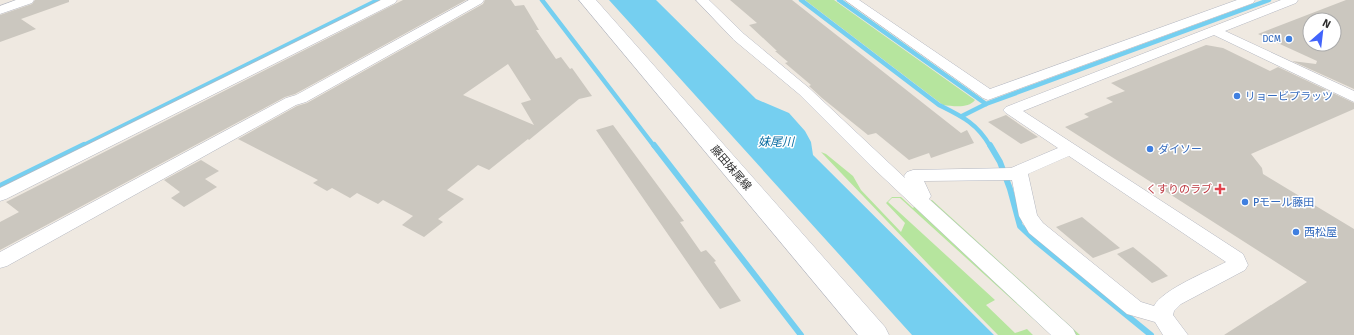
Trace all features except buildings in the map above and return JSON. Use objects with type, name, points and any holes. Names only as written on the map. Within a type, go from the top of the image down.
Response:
[{"type":"main road","name":"藤田妹尾線","points":[[587,0],[875,335]]},
{"type":"street","points":[[0,10],[28,0]]},
{"type":"street","points":[[0,195],[391,0]]},
{"type":"street","points":[[0,261],[291,101],[301,99],[478,0]]},
{"type":"street","points":[[702,0],[739,36],[804,91],[877,162],[1065,335]]},
{"type":"street","points":[[851,0],[961,78],[999,101],[1236,259],[1238,265],[1174,298],[1164,307],[1162,316]]},
{"type":"street","points":[[999,101],[1249,0]]},
{"type":"street","points":[[999,101],[1213,30],[1292,0]]},
{"type":"street","points":[[1213,30],[1354,97]]},
{"type":"street","points":[[877,162],[913,176],[1016,173],[1070,149]]},
{"type":"street","points":[[1016,173],[1028,216],[1036,228],[1134,308],[1162,316],[1172,331],[1177,335]]},
{"type":"street","points":[[913,176],[922,196],[919,201]]},
{"type":"green space","points":[[805,0],[834,0],[975,100],[964,106],[943,105]]},
{"type":"green space","points":[[821,152],[826,154],[853,176],[861,190],[901,232],[905,223],[886,203],[892,197],[901,197],[913,208],[915,206],[1051,335],[900,198],[892,198],[888,202],[995,300],[986,305],[1015,333],[1027,329],[1033,335],[998,335]]},
{"type":"green space","points":[[932,200],[1080,335],[1071,335],[927,202]]},
{"type":"water","name":"妹尾川","points":[[609,0],[656,0],[756,99],[789,113],[805,131],[811,142],[813,155],[994,335],[912,335]]},
{"type":"waterway","points":[[82,146],[378,0]]},
{"type":"waterway","points":[[542,0],[654,146]]},
{"type":"waterway","points":[[801,0],[939,105],[968,121],[980,131],[990,146]]},
{"type":"waterway","points":[[839,0],[986,104]]},
{"type":"waterway","points":[[986,104],[1269,0]]},
{"type":"waterway","points":[[962,116],[986,104]]},
{"type":"waterway","points":[[0,186],[84,145]]},
{"type":"waterway","points":[[654,145],[801,335]]},
{"type":"waterway","points":[[990,145],[1000,162],[1010,189],[1020,226],[1037,242],[1151,335]]},
{"type":"place","name":"DCM","points":[[1289,39]]},
{"type":"place","name":"リョービプラッツ","points":[[1237,96]]},
{"type":"place","name":"ダイソー","points":[[1150,149]]},
{"type":"place","name":"くすりのラブ","points":[[1220,189]]},
{"type":"place","name":"Pモール藤田","points":[[1245,202]]},
{"type":"place","name":"西松屋","points":[[1296,232]]}]
